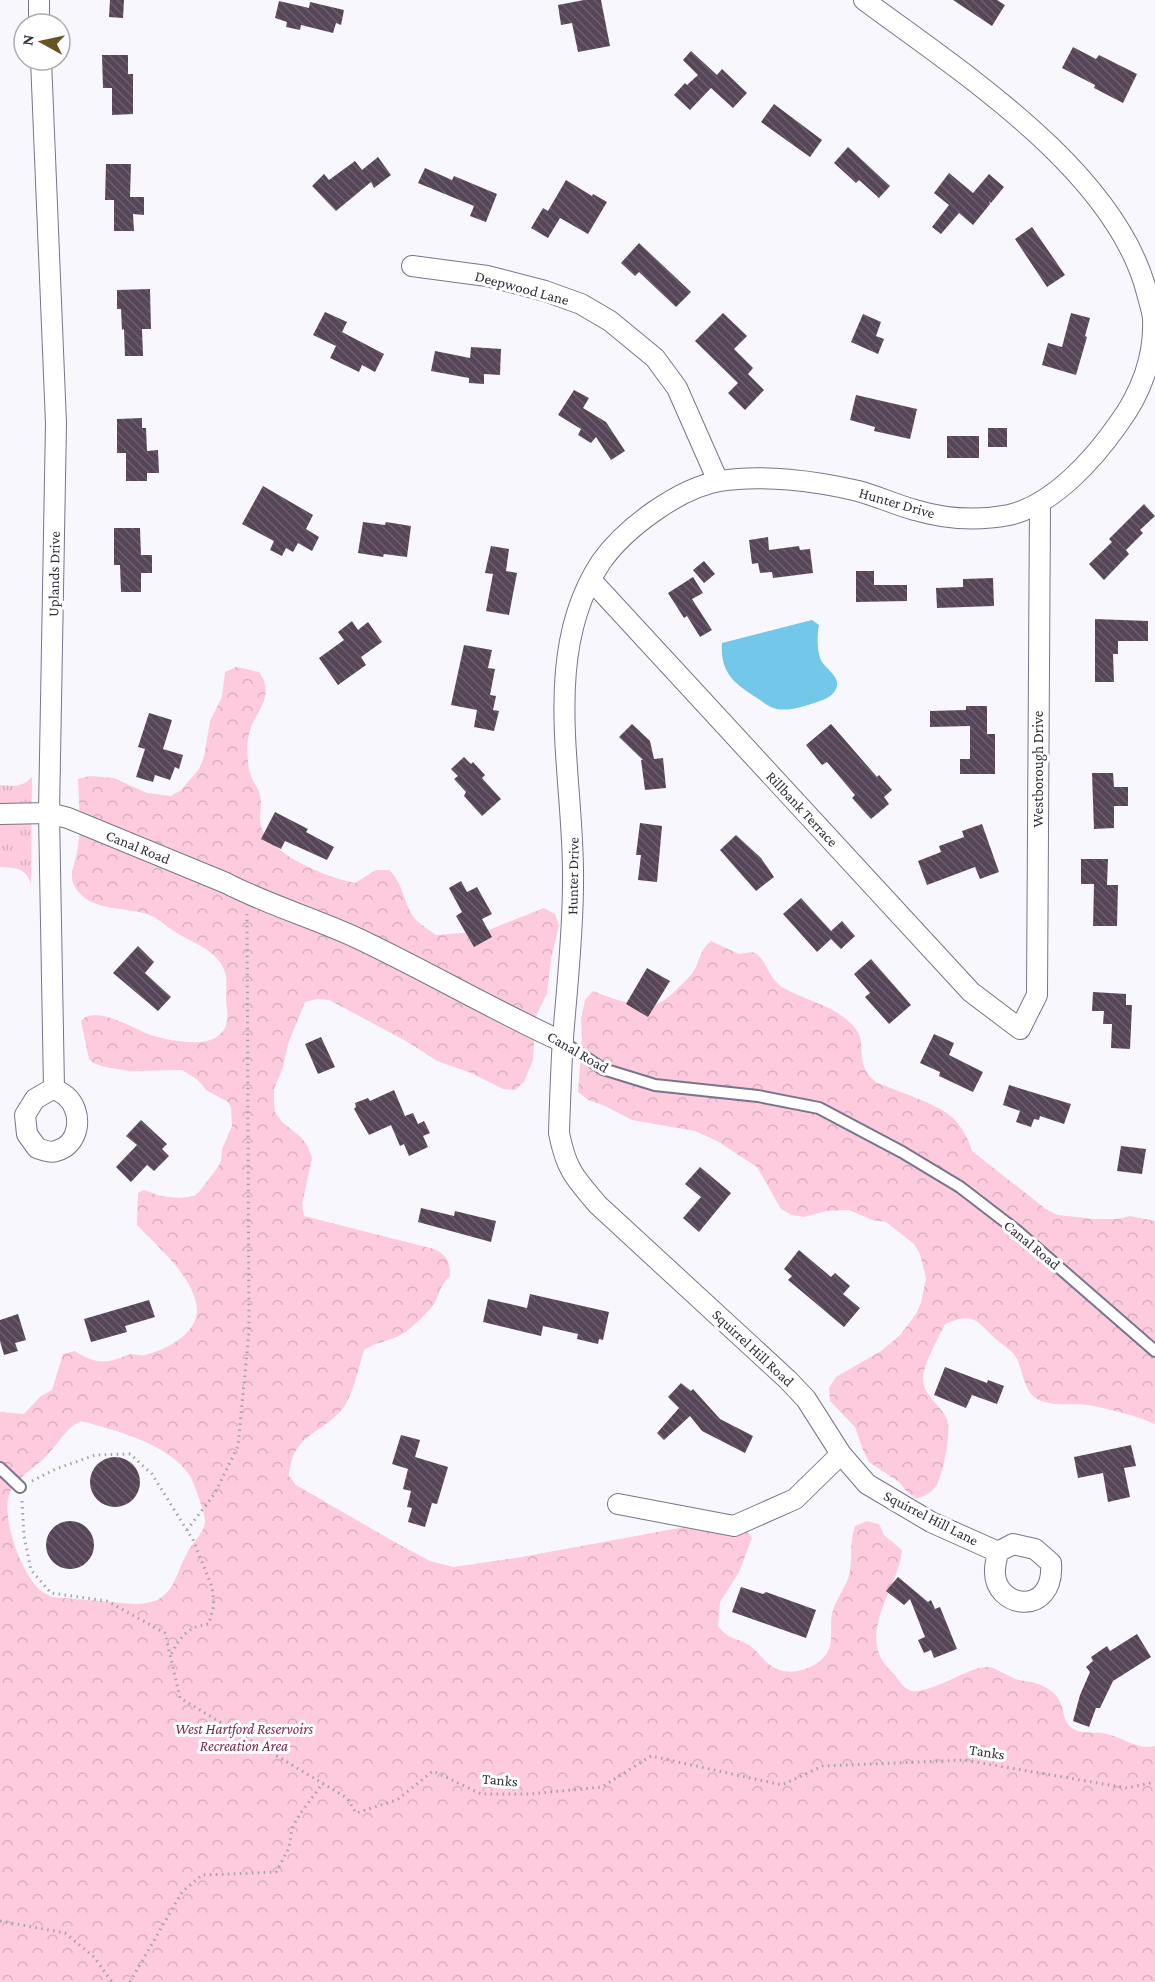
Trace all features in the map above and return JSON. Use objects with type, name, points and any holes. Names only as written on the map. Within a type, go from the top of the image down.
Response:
[{"type":"street","name":"Hunter Drive","points":[[563,1042],[571,947],[574,841],[567,758],[565,685],[569,641],[578,608],[591,579],[602,561],[621,539],[648,516],[695,489],[718,481],[753,478],[812,482],[860,491],[916,511],[950,518],[985,518],[1012,514],[1040,504],[1103,447],[1125,415],[1145,377],[1151,350],[1153,316],[1143,278],[1118,228],[1078,174],[1045,141],[989,95],[864,0]]},
{"type":"street","name":"Uplands Drive","points":[[41,72],[56,423],[49,813],[54,1088]]},
{"type":"street","name":"Deepwood Lane","points":[[412,266],[487,276],[544,291],[581,304],[610,321],[655,358],[677,388],[718,481]]},
{"type":"street","name":"Westborough Drive","points":[[1020,1029],[1037,995],[1040,504]]},
{"type":"street","name":"Rillbank Terrace","points":[[591,579],[971,992],[1020,1029]]},
{"type":"street","name":"Canal Road","points":[[0,814],[49,813],[79,823],[226,883],[246,894],[356,937],[505,1015],[563,1042]]},
{"type":"street","name":"Squirrel Hill Road","points":[[563,1042],[559,1133],[563,1155],[572,1175],[598,1205],[788,1380],[806,1399],[841,1454]]},
{"type":"street","points":[[618,1504],[734,1526],[795,1498],[841,1454]]},
{"type":"street","name":"Squirrel Hill Lane","points":[[841,1454],[867,1484],[886,1496],[931,1522],[998,1552]]},
{"type":"lane","name":"Canal Road","points":[[563,1042],[603,1070],[655,1085],[758,1096],[819,1108],[902,1152],[960,1187],[1016,1230],[1155,1351]]},
{"type":"lane","points":[[0,1468],[20,1486]]},
{"type":"path","points":[[187,1530],[215,1493],[238,1446],[249,1332],[246,894]]},
{"type":"path","points":[[20,1486],[56,1469],[95,1455],[130,1454],[152,1474],[187,1530],[212,1587],[214,1605],[210,1623],[196,1625],[181,1636],[170,1656]]},
{"type":"path","name":"Tanks","points":[[20,1486],[26,1554],[31,1570],[51,1593],[107,1601],[165,1633],[180,1698],[347,1798],[356,1813],[397,1800],[433,1771],[481,1794],[530,1794],[602,1788],[651,1756],[782,1785],[823,1766],[964,1760],[1128,1788],[1155,1782]]},
{"type":"path","points":[[130,1982],[182,1892],[202,1875],[276,1872],[289,1848],[292,1828],[323,1784]]},
{"type":"path","points":[[0,1921],[65,1933],[94,1957],[112,1982]]},
{"type":"green space","name":"West Hartford Reservoirs Recreation Area","points":[[236,667],[259,672],[264,682],[265,698],[250,730],[248,758],[251,776],[261,801],[262,829],[277,848],[316,871],[355,883],[376,870],[389,870],[398,881],[408,908],[416,920],[436,935],[486,931],[544,908],[555,914],[559,925],[551,959],[547,993],[537,1014],[533,1060],[524,1082],[515,1090],[503,1089],[471,1073],[437,1061],[406,1041],[329,1000],[317,999],[305,1002],[288,1044],[283,1067],[274,1089],[275,1112],[282,1122],[301,1137],[312,1158],[302,1204],[304,1216],[434,1249],[447,1260],[450,1276],[443,1284],[431,1308],[412,1327],[399,1336],[364,1350],[347,1402],[335,1417],[302,1442],[291,1462],[289,1476],[296,1485],[398,1544],[430,1561],[453,1567],[516,1558],[685,1527],[733,1525],[745,1528],[752,1538],[739,1572],[720,1602],[718,1626],[730,1636],[749,1645],[773,1667],[792,1672],[816,1664],[827,1653],[831,1642],[833,1610],[849,1576],[855,1526],[867,1521],[879,1524],[884,1535],[902,1550],[895,1578],[878,1621],[876,1636],[878,1650],[884,1663],[906,1688],[914,1691],[921,1690],[975,1669],[992,1668],[1015,1679],[1046,1687],[1056,1695],[1068,1724],[1076,1730],[1107,1734],[1142,1746],[1155,1746],[1155,1982],[0,1982],[0,1412],[24,1414],[41,1396],[52,1390],[63,1354],[75,1351],[100,1361],[115,1360],[131,1354],[145,1355],[171,1345],[192,1326],[197,1310],[195,1298],[183,1275],[137,1225],[138,1193],[144,1190],[161,1196],[181,1198],[194,1196],[218,1167],[222,1149],[232,1126],[231,1107],[228,1102],[206,1090],[198,1080],[182,1070],[129,1071],[105,1067],[89,1059],[81,1021],[87,1016],[104,1016],[164,1039],[184,1042],[212,1040],[222,1032],[227,1024],[226,976],[220,962],[215,957],[154,917],[100,905],[82,896],[75,887],[72,876],[79,838],[78,779],[90,776],[114,778],[147,793],[171,796],[181,790],[199,769],[204,757],[210,721],[222,697],[225,672]],"holes":[[[81,1421],[125,1434],[156,1447],[181,1465],[190,1476],[203,1510],[204,1528],[188,1551],[170,1588],[158,1600],[135,1604],[52,1597],[41,1591],[33,1582],[20,1558],[10,1529],[8,1515],[10,1492],[63,1435]]]},
{"type":"green space","points":[[32,777],[31,884],[23,871],[0,867],[0,785],[21,785]]},
{"type":"green space","points":[[711,941],[739,954],[752,952],[757,954],[774,980],[782,987],[830,1009],[847,1020],[859,1034],[862,1061],[869,1075],[876,1082],[928,1103],[953,1118],[962,1129],[972,1151],[1047,1210],[1058,1215],[1094,1219],[1118,1219],[1130,1216],[1155,1221],[1155,1424],[1130,1415],[1082,1404],[1055,1404],[1037,1399],[1029,1391],[1013,1353],[975,1320],[963,1318],[945,1324],[925,1367],[924,1386],[944,1414],[948,1425],[946,1453],[936,1486],[917,1499],[899,1482],[869,1462],[855,1427],[830,1401],[829,1388],[836,1377],[891,1343],[916,1314],[921,1303],[926,1278],[920,1254],[914,1244],[886,1222],[872,1220],[849,1210],[826,1211],[804,1217],[792,1215],[781,1209],[757,1167],[717,1141],[695,1131],[632,1120],[588,1100],[578,1092],[581,1019],[585,1000],[593,991],[636,1004],[661,1002],[692,974],[703,950]]},
{"type":"water","points":[[812,620],[819,625],[820,658],[834,676],[837,684],[829,697],[800,707],[777,709],[749,693],[735,682],[726,670],[722,643]]},
{"type":"building","points":[[110,0],[124,0],[123,18],[109,17]]},
{"type":"building","points":[[584,0],[601,0],[610,46],[578,52],[572,23],[561,25],[558,5]]},
{"type":"building","points":[[953,0],[997,0],[1005,5],[992,26]]},
{"type":"building","points":[[279,1],[309,8],[310,2],[344,10],[341,25],[336,23],[333,33],[301,25],[300,30],[286,27],[287,22],[275,18]]},
{"type":"building","points":[[1073,47],[1096,59],[1099,55],[1137,74],[1123,103],[1062,68]]},
{"type":"building","points":[[691,51],[717,75],[722,69],[747,93],[733,108],[711,88],[690,110],[674,95],[685,83],[687,85],[698,75],[683,60]]},
{"type":"building","points":[[102,55],[128,55],[128,74],[133,74],[133,114],[112,115],[112,88],[103,88]]},
{"type":"building","points":[[774,104],[822,140],[810,157],[761,122]]},
{"type":"building","points":[[848,147],[890,186],[879,198],[859,180],[856,183],[834,163]]},
{"type":"building","points":[[378,157],[391,175],[374,188],[371,182],[336,211],[312,186],[324,174],[329,180],[355,161],[362,170]]},
{"type":"building","points":[[106,164],[131,164],[130,197],[144,197],[144,215],[133,214],[134,231],[114,231],[114,200],[105,200]]},
{"type":"building","points":[[425,168],[452,180],[454,176],[497,194],[486,222],[470,216],[474,206],[418,183]]},
{"type":"building","points":[[949,173],[973,193],[989,174],[1004,187],[991,203],[989,201],[990,204],[973,225],[959,213],[941,234],[932,227],[949,205],[934,193]]},
{"type":"building","points":[[566,180],[592,196],[593,194],[607,202],[588,234],[560,218],[548,238],[531,228],[543,208],[548,211]]},
{"type":"building","points":[[1032,227],[1065,275],[1047,287],[1015,239]]},
{"type":"building","points":[[639,243],[691,292],[676,307],[639,272],[635,276],[621,263]]},
{"type":"building","points":[[150,289],[151,329],[142,329],[143,356],[125,356],[121,309],[117,309],[117,290]]},
{"type":"building","points":[[325,312],[347,322],[342,332],[384,354],[375,372],[362,365],[359,372],[330,358],[336,346],[313,335]]},
{"type":"building","points":[[723,313],[747,336],[734,349],[753,368],[748,374],[764,390],[745,410],[728,393],[738,383],[695,341]]},
{"type":"building","points":[[1071,313],[1090,318],[1076,375],[1042,365],[1048,343],[1062,347]]},
{"type":"building","points":[[863,314],[881,322],[876,336],[884,339],[878,354],[851,342]]},
{"type":"building","points":[[471,347],[501,349],[500,375],[484,374],[484,384],[469,383],[469,378],[431,371],[435,351],[470,358]]},
{"type":"building","points":[[574,390],[589,398],[583,408],[606,422],[625,451],[611,460],[596,437],[591,443],[578,435],[581,429],[558,415]]},
{"type":"building","points":[[856,395],[917,409],[910,439],[874,431],[875,427],[850,420]]},
{"type":"building","points":[[142,418],[142,428],[146,428],[147,451],[158,450],[159,473],[147,473],[147,481],[126,481],[126,453],[117,453],[117,419]]},
{"type":"building","points":[[988,428],[1007,428],[1007,447],[988,447]]},
{"type":"building","points":[[947,436],[979,436],[979,458],[947,458]]},
{"type":"building","points":[[263,486],[313,515],[306,529],[319,537],[312,551],[298,543],[293,552],[286,548],[282,556],[270,550],[274,541],[242,524]]},
{"type":"building","points":[[1144,504],[1155,516],[1140,530],[1143,533],[1126,550],[1129,554],[1104,580],[1089,564],[1112,542],[1109,539]]},
{"type":"building","points":[[363,522],[385,525],[386,522],[411,526],[407,557],[384,554],[383,557],[358,553]]},
{"type":"building","points":[[114,528],[140,528],[141,555],[152,555],[152,573],[141,573],[141,592],[121,592],[120,565],[114,565]]},
{"type":"building","points":[[768,537],[769,550],[799,546],[800,550],[810,549],[813,573],[773,578],[772,572],[760,573],[758,563],[752,564],[749,540]]},
{"type":"building","points":[[491,546],[509,549],[506,571],[517,573],[509,615],[486,611],[493,574],[485,573]]},
{"type":"building","points":[[704,561],[715,574],[704,583],[693,570]]},
{"type":"building","points":[[856,571],[874,571],[874,585],[907,585],[907,601],[856,602]]},
{"type":"building","points":[[693,577],[703,593],[692,599],[712,630],[700,637],[687,616],[684,618],[668,593]]},
{"type":"building","points":[[993,578],[994,606],[937,608],[936,588],[963,587],[963,579]]},
{"type":"building","points":[[1095,619],[1148,621],[1148,641],[1118,641],[1118,654],[1113,654],[1114,682],[1095,682]]},
{"type":"building","points":[[352,621],[358,630],[368,622],[382,642],[361,657],[366,665],[338,685],[319,658],[344,640],[338,632]]},
{"type":"building","points":[[464,645],[492,650],[488,668],[495,669],[490,695],[496,696],[493,710],[499,711],[494,731],[474,727],[477,710],[451,705]]},
{"type":"building","points":[[966,706],[987,706],[987,734],[995,734],[995,774],[960,774],[960,759],[970,759],[970,726],[930,727],[930,711],[966,710]]},
{"type":"building","points":[[149,713],[172,720],[163,749],[183,755],[179,769],[175,767],[170,780],[155,775],[153,782],[136,777],[145,749],[138,747]]},
{"type":"building","points":[[632,724],[650,741],[654,759],[663,758],[666,788],[645,790],[641,760],[643,760],[619,737]]},
{"type":"building","points":[[831,724],[877,777],[879,775],[892,790],[884,797],[889,804],[871,819],[852,798],[855,795],[827,762],[822,765],[806,745]]},
{"type":"building","points":[[464,757],[471,764],[473,762],[485,775],[482,778],[501,799],[482,816],[464,796],[466,792],[454,779],[458,776],[451,769]]},
{"type":"building","points":[[1092,773],[1113,773],[1114,787],[1128,787],[1128,806],[1114,806],[1114,828],[1094,829]]},
{"type":"building","points":[[275,812],[308,829],[306,832],[334,847],[327,860],[285,841],[281,849],[261,839]]},
{"type":"building","points":[[640,823],[662,826],[657,882],[638,880],[641,855],[636,855]]},
{"type":"building","points":[[982,824],[999,872],[980,879],[975,867],[927,885],[918,861],[941,852],[939,846],[964,837],[962,831]]},
{"type":"building","points":[[736,835],[761,858],[774,877],[756,891],[720,850]]},
{"type":"building","points":[[1081,859],[1108,859],[1107,885],[1118,885],[1117,926],[1093,926],[1094,884],[1081,884]]},
{"type":"building","points":[[461,881],[467,892],[477,887],[492,914],[482,919],[492,937],[474,947],[456,916],[462,912],[449,888]]},
{"type":"building","points":[[801,898],[831,931],[842,921],[855,936],[841,949],[831,939],[817,952],[783,914]]},
{"type":"building","points":[[138,946],[154,962],[145,973],[171,997],[158,1011],[113,973]]},
{"type":"building","points":[[871,959],[911,1005],[889,1024],[865,997],[870,993],[854,974]]},
{"type":"building","points":[[647,968],[670,981],[648,1017],[626,1004]]},
{"type":"building","points":[[1093,992],[1126,994],[1126,1005],[1132,1005],[1130,1049],[1111,1048],[1112,1024],[1103,1024],[1104,1011],[1092,1011]]},
{"type":"building","points":[[934,1034],[954,1043],[949,1055],[983,1072],[973,1092],[939,1076],[940,1072],[920,1063]]},
{"type":"building","points":[[321,1037],[335,1067],[318,1074],[305,1044]]},
{"type":"building","points":[[1009,1085],[1071,1104],[1064,1124],[1040,1116],[1039,1120],[1034,1119],[1031,1127],[1016,1122],[1020,1111],[1003,1105]]},
{"type":"building","points":[[394,1090],[405,1116],[413,1113],[418,1124],[424,1121],[430,1133],[423,1136],[428,1147],[409,1156],[404,1144],[400,1146],[391,1125],[369,1135],[354,1109],[355,1103],[368,1098],[370,1101]]},
{"type":"building","points":[[141,1120],[167,1144],[162,1149],[169,1156],[154,1171],[147,1165],[131,1182],[116,1167],[137,1145],[126,1136]]},
{"type":"building","points":[[1121,1146],[1146,1149],[1142,1174],[1117,1171]]},
{"type":"building","points":[[700,1167],[731,1193],[699,1232],[683,1218],[701,1197],[685,1184]]},
{"type":"building","points":[[421,1208],[454,1216],[455,1211],[496,1221],[491,1242],[418,1222]]},
{"type":"building","points":[[799,1250],[831,1277],[835,1273],[850,1286],[843,1294],[860,1308],[844,1327],[788,1280],[792,1276],[784,1269]]},
{"type":"building","points":[[530,1294],[609,1312],[603,1340],[599,1339],[598,1344],[577,1339],[578,1334],[543,1326],[541,1336],[483,1322],[488,1299],[527,1308]]},
{"type":"building","points":[[149,1300],[155,1317],[125,1326],[127,1332],[91,1342],[84,1319]]},
{"type":"building","points":[[18,1314],[26,1340],[15,1343],[18,1351],[4,1355],[0,1341],[0,1320]]},
{"type":"building","points":[[945,1367],[987,1383],[988,1380],[1004,1386],[997,1404],[972,1395],[966,1408],[934,1395]]},
{"type":"building","points":[[681,1383],[691,1391],[693,1389],[720,1419],[753,1436],[745,1453],[702,1431],[690,1416],[664,1440],[657,1433],[679,1408],[668,1397]]},
{"type":"building","points":[[401,1435],[420,1440],[415,1457],[448,1467],[437,1504],[432,1503],[425,1527],[408,1522],[412,1508],[407,1507],[411,1491],[403,1489],[408,1469],[392,1464]]},
{"type":"building","points":[[1131,1445],[1136,1466],[1124,1468],[1130,1497],[1108,1502],[1103,1473],[1078,1478],[1074,1457]]},
{"type":"building","points":[[110,1457],[120,1457],[133,1464],[140,1477],[140,1487],[133,1500],[120,1507],[110,1507],[101,1503],[94,1496],[90,1487],[90,1477],[94,1468],[101,1461]]},
{"type":"building","points":[[70,1521],[87,1528],[94,1545],[87,1562],[70,1569],[53,1562],[46,1545],[53,1528]]},
{"type":"building","points":[[898,1577],[928,1602],[931,1600],[935,1609],[940,1607],[957,1649],[934,1658],[931,1650],[924,1653],[918,1640],[925,1637],[910,1599],[904,1605],[886,1591]]},
{"type":"building","points":[[741,1587],[763,1594],[766,1592],[816,1610],[806,1638],[732,1612]]},
{"type":"building","points":[[1137,1634],[1151,1657],[1113,1681],[1100,1708],[1096,1708],[1089,1727],[1073,1721],[1080,1695],[1090,1672],[1086,1667],[1093,1661],[1091,1657],[1107,1646],[1110,1651]]}]
